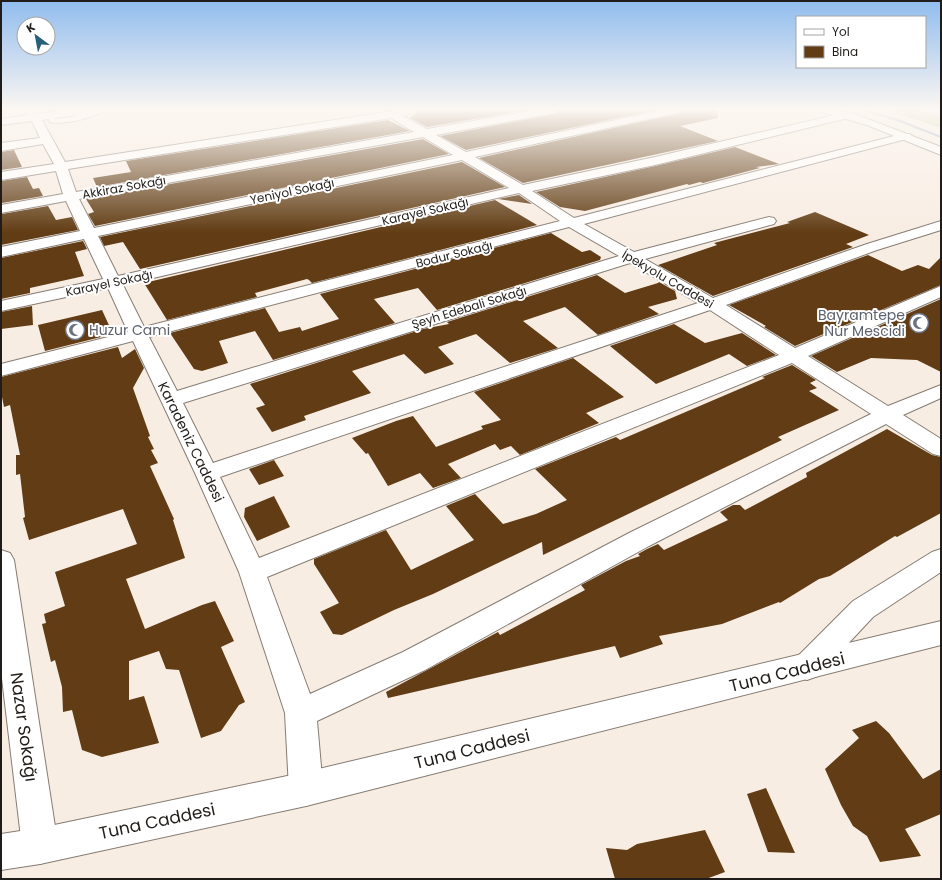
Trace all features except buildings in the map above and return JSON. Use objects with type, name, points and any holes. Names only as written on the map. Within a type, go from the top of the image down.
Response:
[{"type":"street","name":"Karadeniz Caddesi","points":[[53,151],[61,166],[71,197],[207,473],[252,572],[302,714],[306,789]]},
{"type":"street","points":[[1,176],[156,151]]},
{"type":"street","name":"Akkiraz Sokağı","points":[[1,209],[331,151]]},
{"type":"street","name":"İpekyolu Caddesi","points":[[455,151],[521,189],[572,223],[630,258],[712,304],[941,449]]},
{"type":"street","name":"Yeniyol Sokağı","points":[[1,252],[357,177],[493,151]]},
{"type":"street","name":"Karayel Sokağı","points":[[1,306],[114,282],[521,189],[697,151]]},
{"type":"street","name":"Bodur Sokağı","points":[[1,370],[848,151]]},
{"type":"street","name":"Şeyh Edebali Sokağı","points":[[170,400],[630,258],[769,221]]},
{"type":"street","points":[[207,473],[712,304],[872,247],[941,225]]},
{"type":"street","points":[[252,572],[792,356],[941,291]]},
{"type":"street","points":[[302,714],[414,661],[640,539],[886,414],[941,391]]},
{"type":"street","points":[[808,667],[863,609],[941,559]]},
{"type":"street","name":"Nazar Sokağı","points":[[1,560],[40,846]]},
{"type":"street","name":"Tuna Caddesi","points":[[1,852],[40,846],[306,789],[808,667],[941,633]]},
{"type":"place","name":"Bayramtepe Nur Mescidi","points":[[919,323]]},
{"type":"place","name":"Huzur Cami","points":[[75,330]]}]
